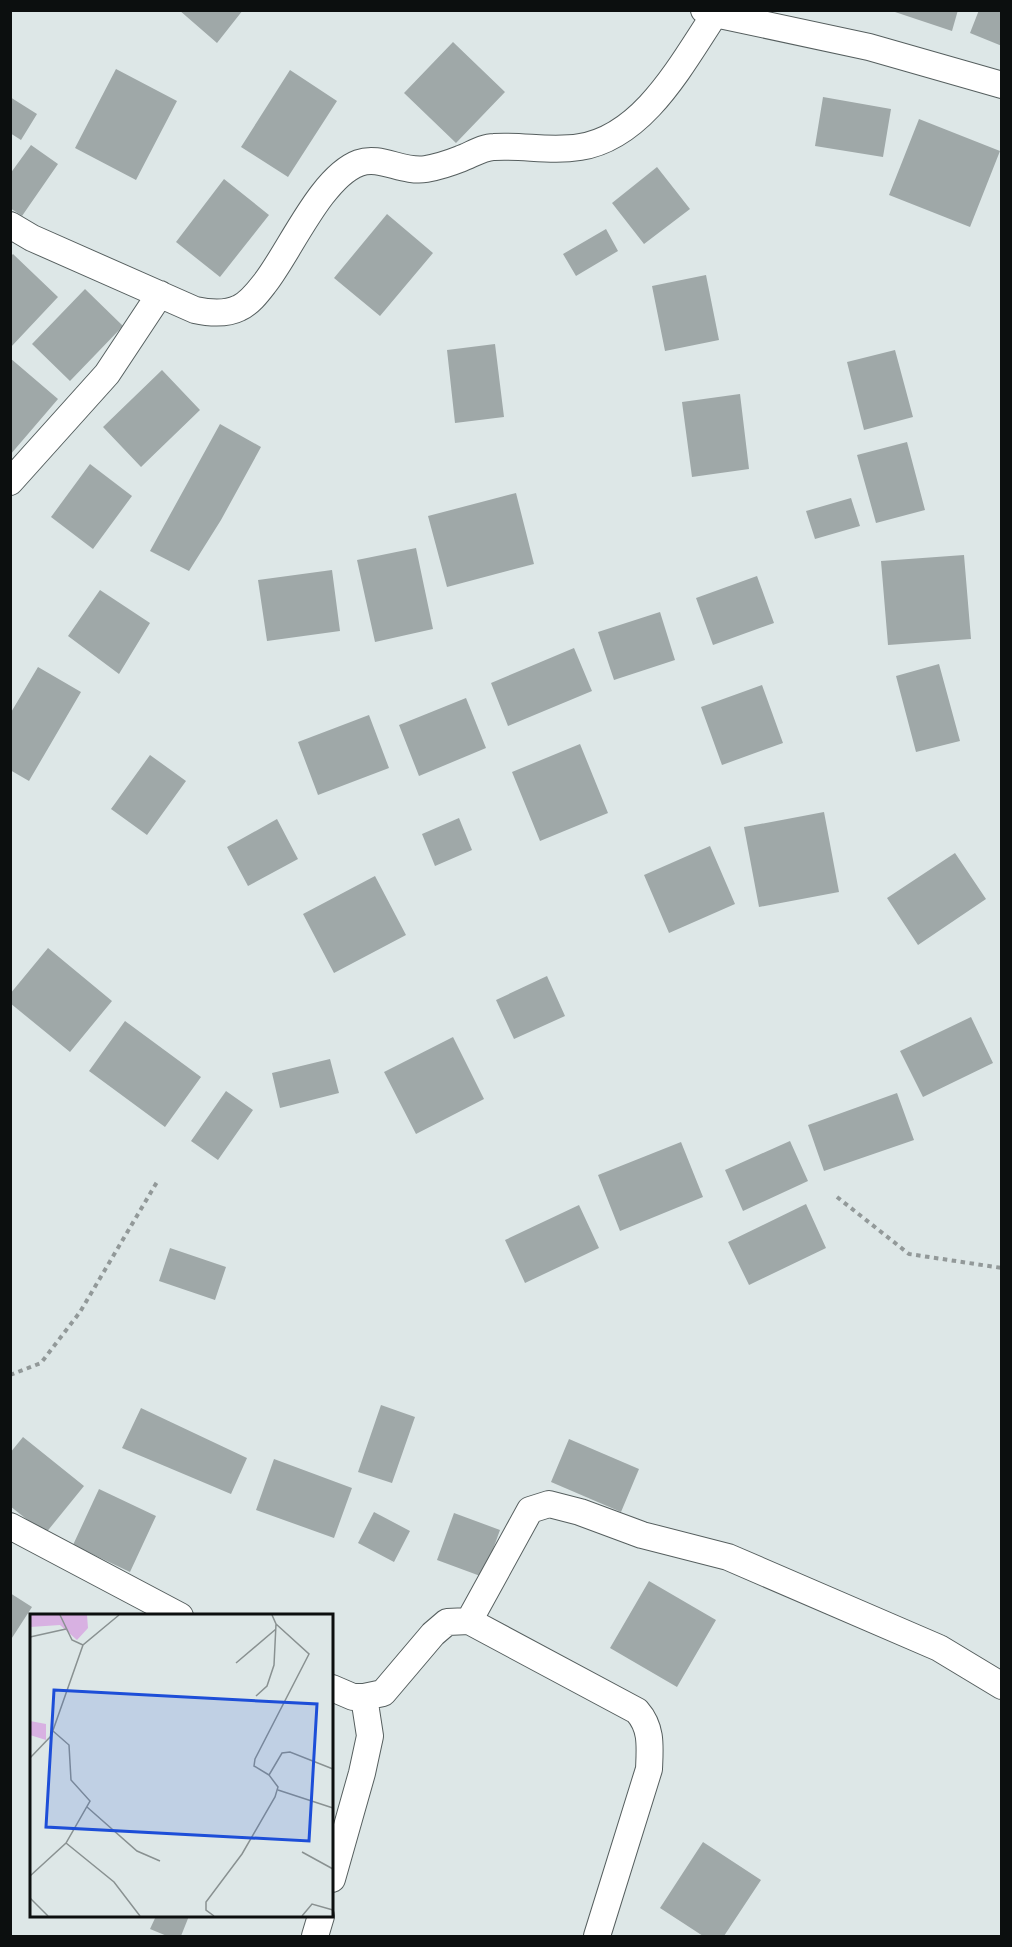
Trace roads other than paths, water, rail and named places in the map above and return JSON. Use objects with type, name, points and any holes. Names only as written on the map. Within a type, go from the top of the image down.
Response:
[{"type":"street","points":[[10,225],[32,238],[195,310],[220,313],[240,308],[256,295],[278,267],[323,193],[342,173],[359,163],[386,163],[407,169],[425,169],[494,147],[554,149],[582,147],[612,138],[661,94],[709,13],[869,47],[1002,85]]},
{"type":"street","points":[[10,482],[107,374],[160,294]]},
{"type":"street","points":[[468,1621],[530,1510],[549,1504],[580,1512],[642,1535],[728,1557],[939,1648],[1002,1686]]},
{"type":"street","points":[[10,1526],[176,1614]]},
{"type":"street","points":[[333,1689],[364,1697],[382,1693],[433,1634],[447,1622],[468,1621],[637,1710],[648,1727],[649,1768],[597,1936]]},
{"type":"street","points":[[333,1875],[370,1736],[364,1697]]},
{"type":"street","points":[[315,1936],[321,1917]]}]
